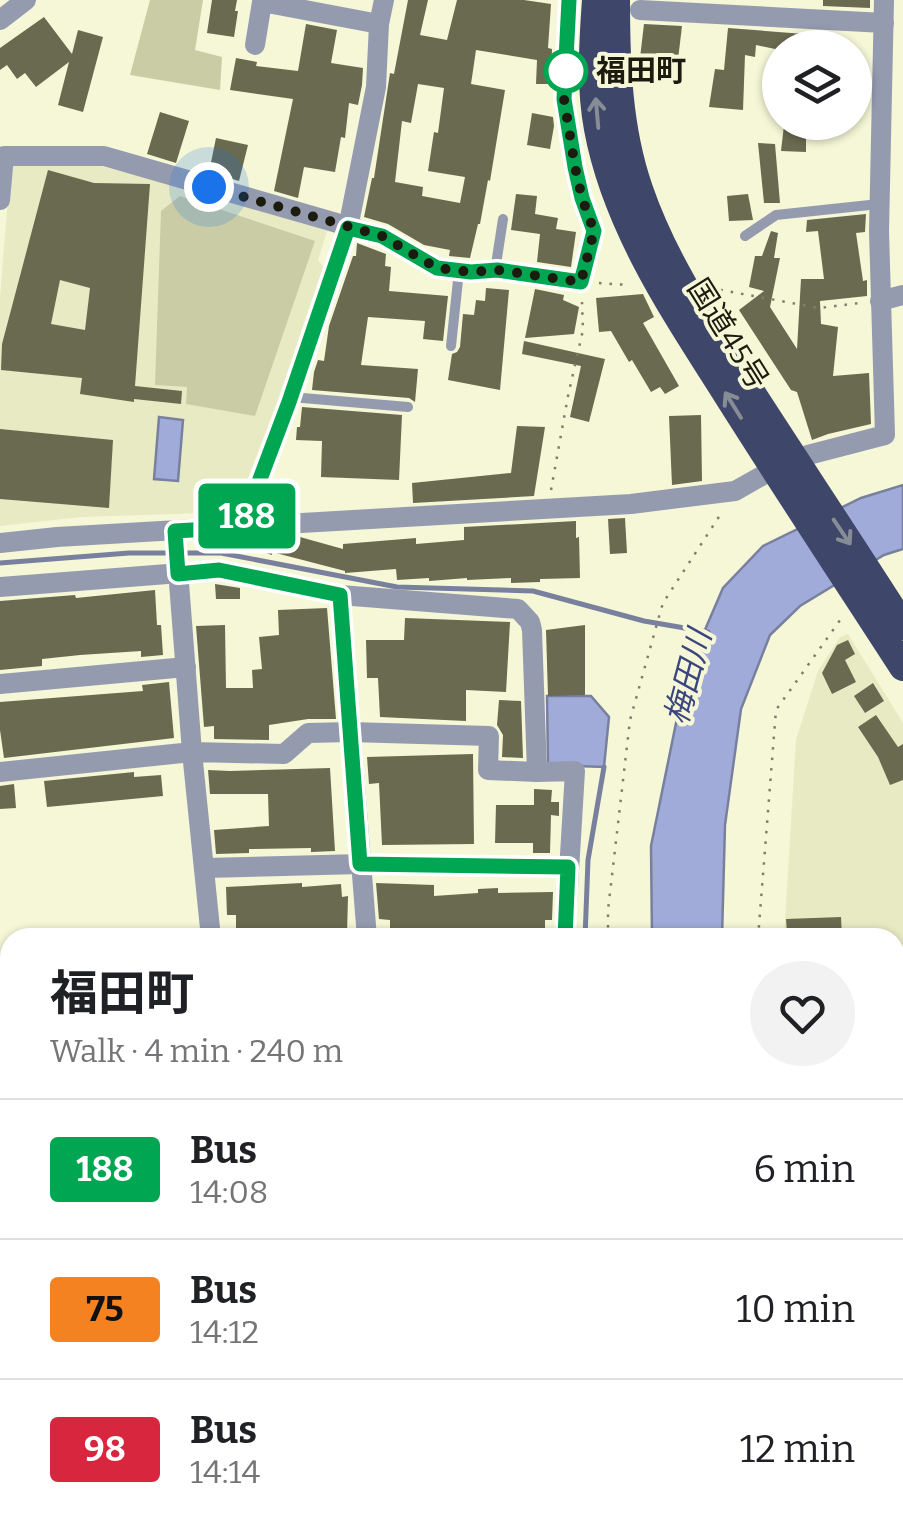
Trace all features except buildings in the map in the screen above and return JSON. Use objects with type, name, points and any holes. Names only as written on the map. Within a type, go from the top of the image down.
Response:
[{"type":"highway","name":"国道45号","points":[[596,0],[593,54],[598,128],[613,182],[650,270],[790,474]]},
{"type":"highway","name":"国道45号","points":[[628,5],[616,49],[622,117],[638,186],[668,260],[903,667]]},
{"type":"highway","name":"国道45号","points":[[860,598],[903,626]]},
{"type":"street","points":[[0,20],[26,0]]},
{"type":"street","points":[[242,527],[348,228],[376,87],[384,0]]},
{"type":"street","points":[[0,200],[1,152],[104,156],[382,236],[437,268],[494,270],[581,282],[594,231],[578,183],[564,99],[569,0]]},
{"type":"street","points":[[0,542],[175,536],[242,527],[631,504],[735,491],[790,474],[808,455],[886,435],[879,204],[890,28],[884,0]]},
{"type":"street","points":[[255,45],[262,2],[380,24]]},
{"type":"street","points":[[628,5],[890,28]]},
{"type":"street","points":[[880,301],[903,294]]},
{"type":"street","points":[[175,536],[210,928]]},
{"type":"street","points":[[0,587],[177,569],[219,570],[340,595],[518,609],[532,630],[537,772]]},
{"type":"street","points":[[340,595],[366,928]]},
{"type":"street","points":[[0,684],[186,668]]},
{"type":"street","points":[[0,772],[192,752],[284,754],[308,733],[490,736],[488,770],[575,771],[565,928]]},
{"type":"street","points":[[204,868],[360,864],[568,867]]},
{"type":"lane","points":[[745,236],[776,215],[879,204]]},
{"type":"lane","points":[[494,270],[503,219]]},
{"type":"lane","points":[[451,346],[459,271]]},
{"type":"lane","points":[[290,397],[408,407]]},
{"type":"path","points":[[548,508],[583,330],[581,282],[628,285]]},
{"type":"path","points":[[704,286],[819,308],[880,301]]},
{"type":"path","points":[[608,928],[630,720],[662,603],[735,491]]},
{"type":"path","points":[[759,928],[776,710],[860,598]]},
{"type":"shaded area","points":[[150,0],[203,0],[195,50],[222,57],[220,90],[130,75]]},
{"type":"shaded area","points":[[11,162],[92,164],[163,181],[327,231],[318,260],[328,272],[235,512],[81,517],[0,526],[0,297]]},
{"type":"shaded area","points":[[180,196],[315,241],[255,416],[186,404],[187,387],[155,385],[161,211]]},
{"type":"shaded area","points":[[848,634],[903,723],[903,928],[785,928],[796,740],[818,671],[840,637]]},
{"type":"water","points":[[159,417],[183,420],[178,481],[154,479]]},
{"type":"water","name":"梅田川","points":[[903,485],[903,549],[884,555],[800,606],[770,635],[741,709],[725,825],[722,928],[652,928],[651,846],[686,674],[723,588],[763,546],[861,498]]},
{"type":"water","points":[[547,696],[591,696],[609,717],[604,767],[548,765]]},
{"type":"waterway","points":[[0,563],[172,553]]},
{"type":"waterway","name":"梅田川","points":[[183,553],[221,553],[397,587],[533,591],[644,621],[708,632]]},
{"type":"waterway","points":[[585,928],[588,860],[604,767]]},
{"type":"bus line","name":"188","points":[[565,928],[568,867],[360,864],[340,595],[219,570],[178,574],[175,531],[242,527],[348,228],[382,236],[437,268],[497,270],[581,282],[594,231],[582,198],[564,99],[569,0]]},
{"type":"place","name":"福田町","points":[[566,71]]},
{"type":"route","points":[[209,187],[382,236],[437,268],[497,270],[581,282],[594,231],[575,167],[564,99],[566,66],[566,71]]}]
